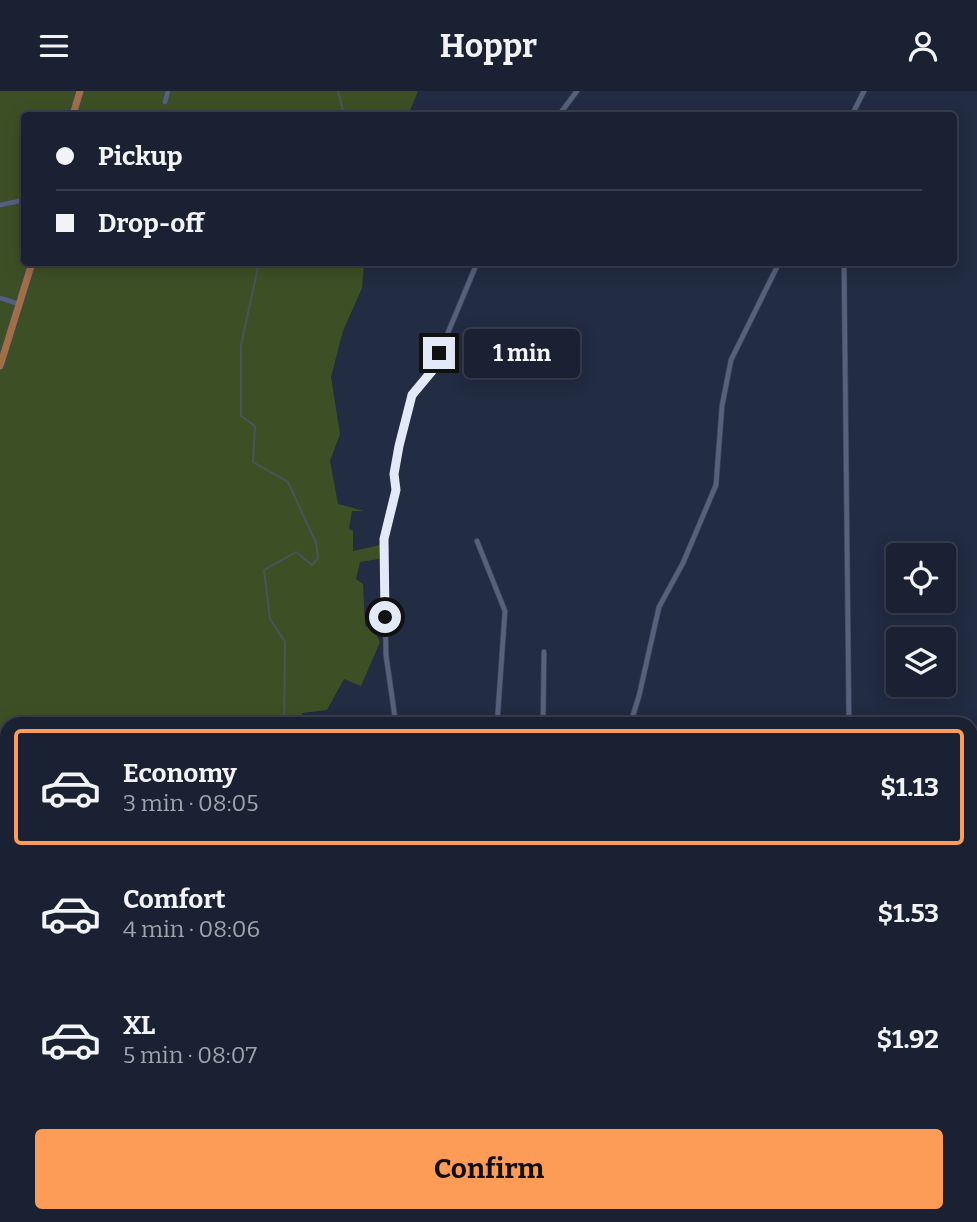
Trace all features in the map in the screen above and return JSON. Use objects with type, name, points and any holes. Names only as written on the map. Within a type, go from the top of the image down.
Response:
[{"type":"main road","points":[[74,112],[80,91]]},
{"type":"main road","points":[[0,366],[32,266]]},
{"type":"street","points":[[165,101],[168,91]]},
{"type":"street","points":[[561,112],[577,91]]},
{"type":"street","points":[[854,112],[864,91]]},
{"type":"street","points":[[0,205],[21,201]]},
{"type":"street","points":[[395,717],[386,648],[384,542],[396,490],[394,471],[410,398],[432,371],[476,266]]},
{"type":"street","points":[[633,717],[659,607],[683,563],[716,485],[722,406],[731,361],[778,266]]},
{"type":"street","points":[[844,266],[849,717]]},
{"type":"street","points":[[0,298],[20,305]]},
{"type":"street","points":[[477,541],[505,611],[498,717]]},
{"type":"street","points":[[542,717],[544,652]]},
{"type":"green space","points":[[0,91],[418,91],[409,112],[21,112],[21,266],[364,266],[362,288],[343,331],[331,377],[340,434],[330,461],[338,504],[364,511],[352,511],[349,529],[353,531],[353,551],[380,545],[379,559],[360,562],[356,579],[363,584],[365,626],[373,629],[380,642],[361,686],[344,679],[327,710],[302,713],[302,717],[0,717]]},
{"type":"waterway","points":[[338,91],[343,112]]},
{"type":"waterway","points":[[258,266],[241,345],[241,416],[255,426],[253,462],[288,482],[316,543],[318,558],[312,565],[296,552],[264,570],[270,619],[285,642],[284,717]]},
{"type":"route","points":[[385,617],[384,539],[396,490],[394,474],[399,446],[412,395],[432,371],[439,353]]}]
